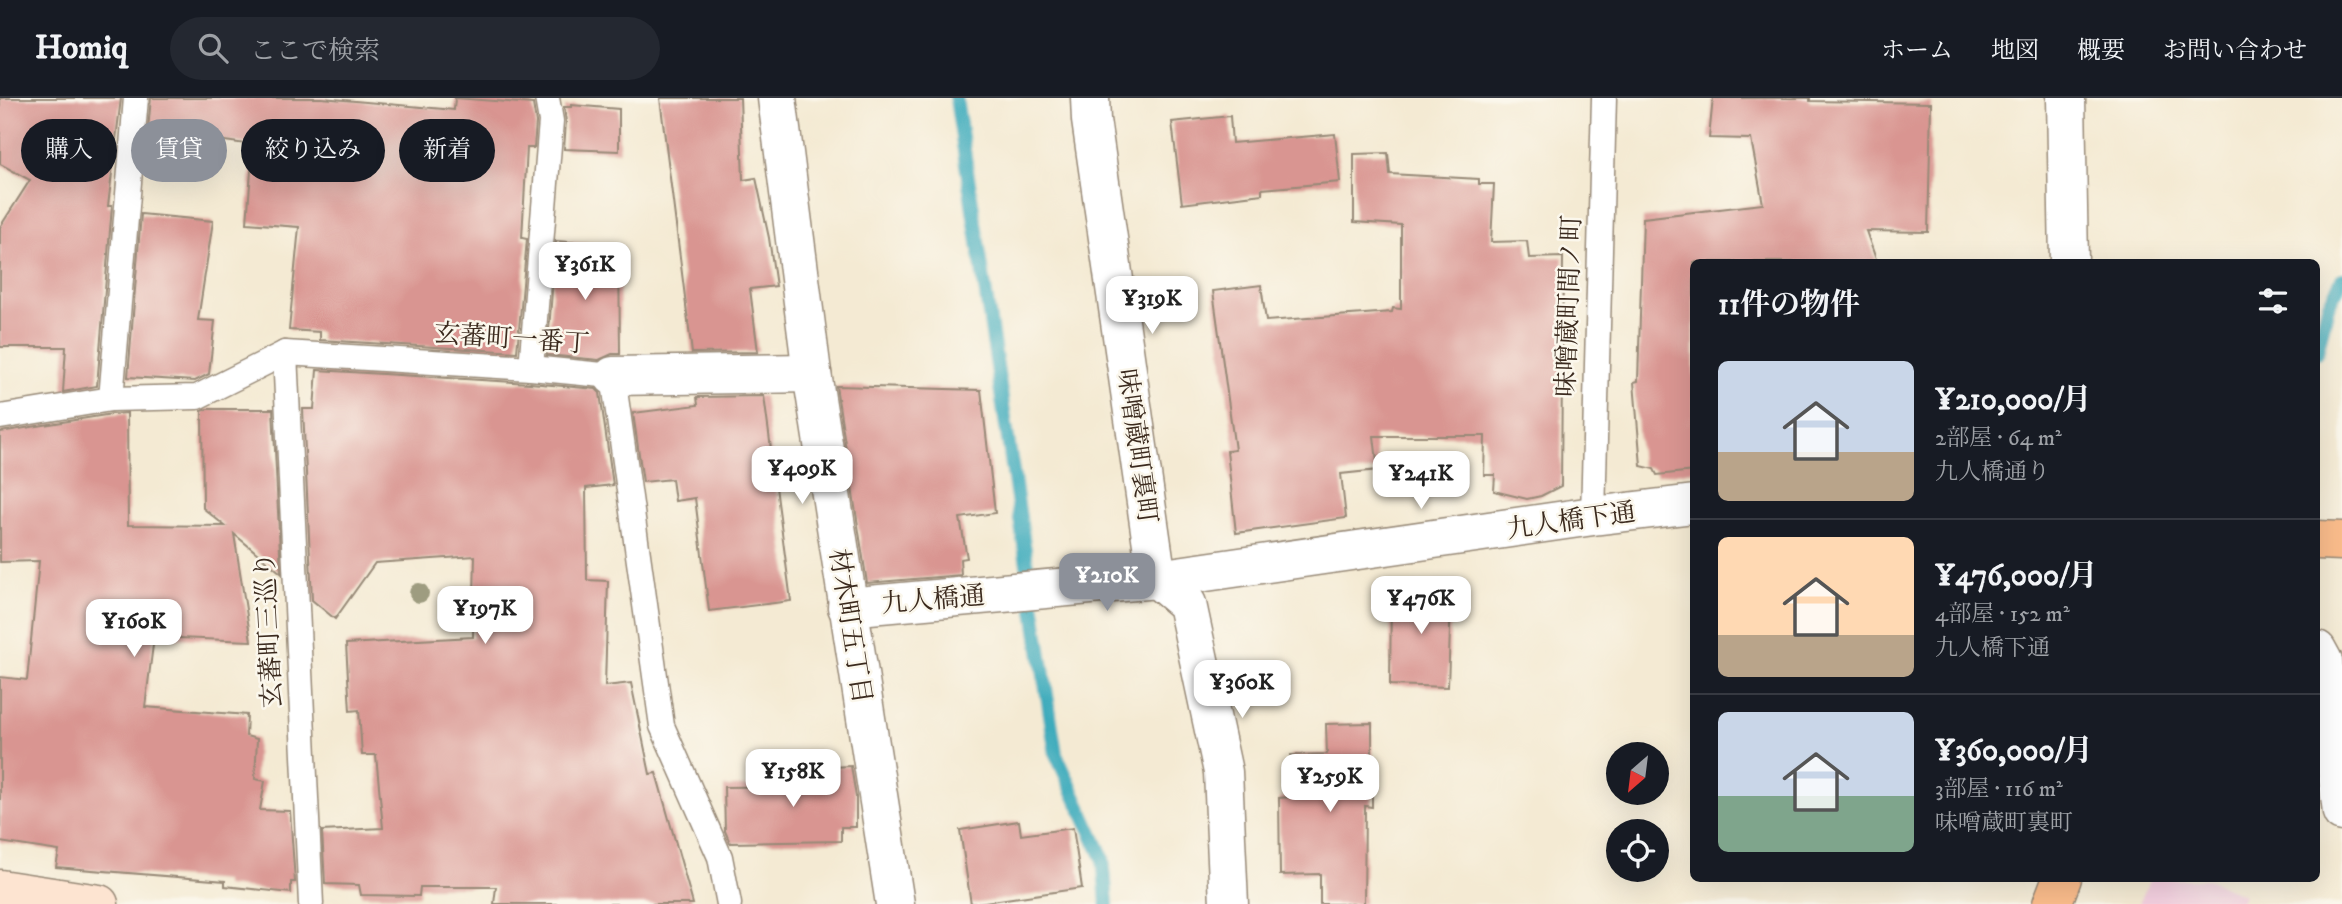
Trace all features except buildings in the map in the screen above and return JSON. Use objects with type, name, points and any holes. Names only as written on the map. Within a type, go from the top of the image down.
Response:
[{"type":"highway","points":[[2320,540],[2342,541]]},
{"type":"highway","points":[[2052,904],[2061,882]]},
{"type":"street","name":"材木町五丁目","points":[[778,98],[812,373],[895,904]]},
{"type":"street","name":"味噌蔵町裏町","points":[[1090,98],[1157,579]]},
{"type":"street","points":[[2066,98],[2069,259]]},
{"type":"street","points":[[613,376],[812,373]]},
{"type":"street","name":"九人橋下通","points":[[1036,590],[1157,579],[1690,504]]},
{"type":"street","points":[[1157,579],[1187,604],[1223,772],[1229,904]]},
{"type":"street","name":"九人橋通","points":[[847,607],[1036,590]]},
{"type":"street","points":[[2320,656],[2323,661],[2342,812]]},
{"type":"street","points":[[0,889],[99,904]]},
{"type":"lane","points":[[111,399],[136,98]]},
{"type":"lane","points":[[531,368],[551,121],[547,98]]},
{"type":"lane","name":"味噌蔵町間ノ町","points":[[1593,516],[1604,98]]},
{"type":"lane","points":[[0,416],[111,399],[197,397],[285,353]]},
{"type":"lane","name":"玄蕃町一番丁","points":[[285,353],[531,368],[613,376],[662,726],[720,857],[729,904]]},
{"type":"lane","name":"玄蕃町三巡り","points":[[285,353],[311,904]]},
{"type":"shaded area","points":[[2149,882],[2214,882],[2244,895],[2240,904],[2139,904]]},
{"type":"waterway","points":[[956,98],[1056,754],[1103,858],[1107,904]]},
{"type":"waterway","points":[[2320,339],[2328,306],[2342,279]]}]
